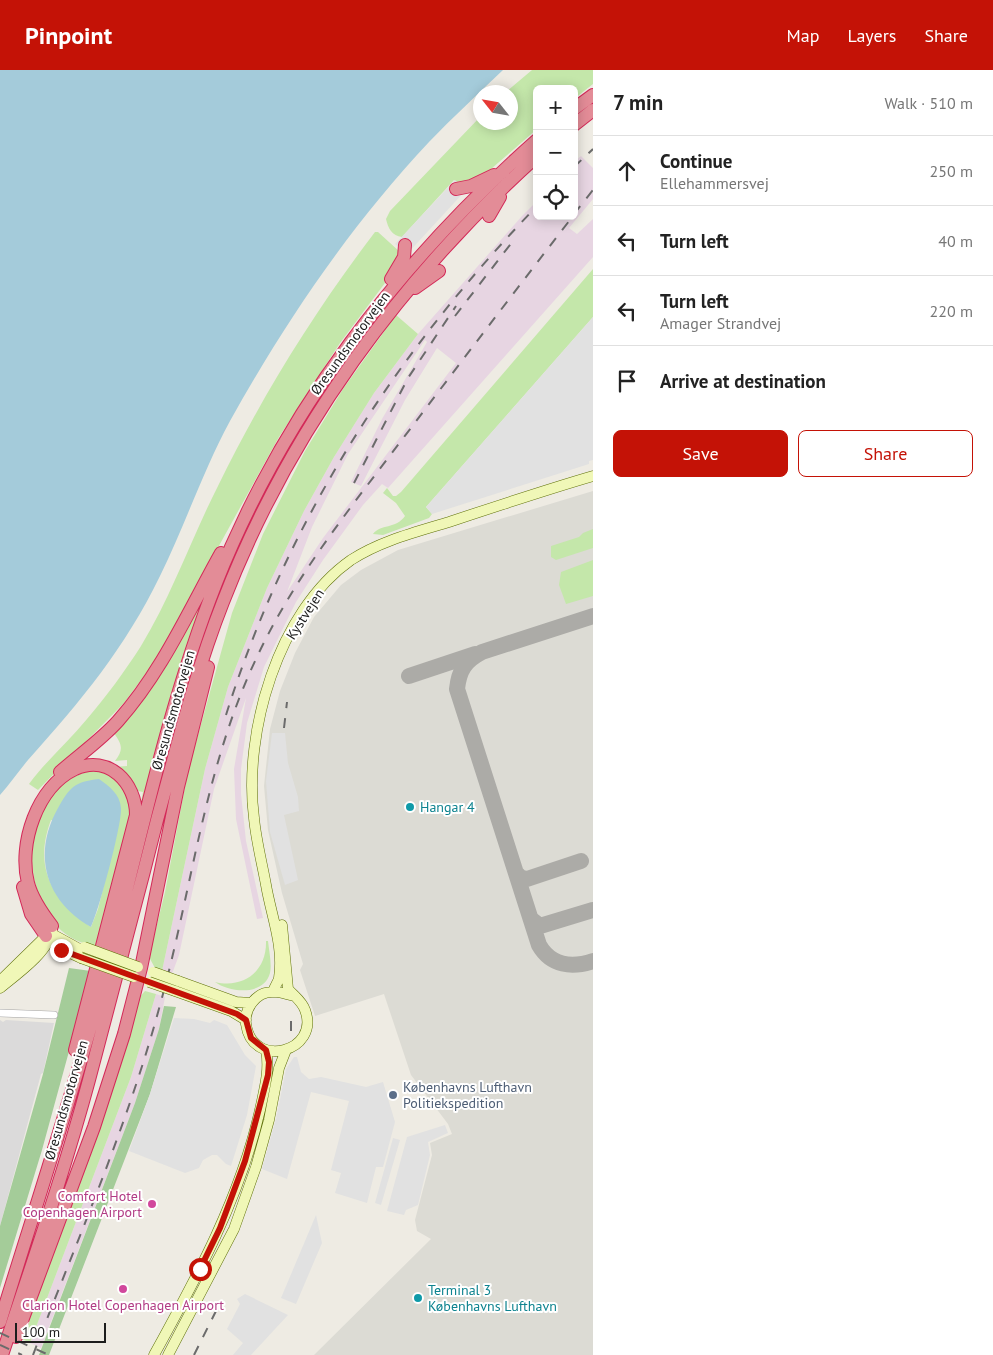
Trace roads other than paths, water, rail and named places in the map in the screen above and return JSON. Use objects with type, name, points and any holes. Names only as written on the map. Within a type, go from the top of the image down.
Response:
[{"type":"highway","points":[[578,106],[593,95]]},
{"type":"highway","points":[[578,122],[593,110]]},
{"type":"highway","name":"Øresundsmotorvejen","points":[[0,1322],[92,1020],[187,666],[216,582],[268,470],[326,377],[380,303],[429,245],[499,174],[533,144]]},
{"type":"highway","name":"Øresundsmotorvejen","points":[[2,1355],[88,1082],[185,715],[202,659],[223,602],[261,516],[300,443],[324,404],[352,362],[395,305],[443,249],[533,160]]},
{"type":"highway","points":[[456,189],[471,186],[499,174]]},
{"type":"highway","points":[[489,216],[496,201],[516,176]]},
{"type":"highway","points":[[380,303],[385,288],[398,270],[404,257],[404,245]]},
{"type":"highway","points":[[395,305],[400,305],[413,289],[439,271]]},
{"type":"highway","points":[[50,934],[31,914],[20,872],[22,840],[32,808],[47,786],[118,722],[148,682],[171,646],[268,470]]},
{"type":"highway","points":[[9,1355],[94,1127],[124,1034],[142,974],[178,787],[210,660],[261,516]]},
{"type":"highway","points":[[32,1217],[41,1176],[136,815],[134,796],[130,788],[122,777],[107,768],[89,766],[68,774],[46,796],[31,825],[26,850],[27,877],[50,934]]},
{"type":"street","name":"Kystvejen","points":[[273,992],[279,979],[279,953],[253,811],[252,765],[255,736],[263,702],[275,668],[301,615],[320,589],[351,560],[383,544],[593,476]]},
{"type":"street","name":"Kystvejen","points":[[264,869],[269,878],[281,922],[288,989],[295,996]]},
{"type":"street","points":[[50,934],[61,950],[113,958],[142,974]]},
{"type":"street","points":[[0,981],[50,934]]},
{"type":"street","points":[[0,988],[50,934]]},
{"type":"street","points":[[83,952],[176,986],[236,1002],[251,1003]]},
{"type":"street","points":[[176,986],[231,1011],[246,1020]]},
{"type":"street","points":[[154,1355],[209,1251],[237,1184],[256,1126],[268,1075],[269,1062],[266,1050],[251,1038],[246,1020],[251,1003],[262,995],[273,992],[295,996],[305,1009],[308,1024],[300,1042],[286,1050],[266,1050]]},
{"type":"street","points":[[0,1013],[54,1015]]},
{"type":"street","points":[[168,1355],[210,1278],[237,1220],[256,1166],[269,1120],[279,1068],[286,1050]]},
{"type":"water","points":[[0,70],[503,70],[488,85],[473,85],[473,99],[400,174],[346,241],[321,276],[273,347],[230,421],[211,459],[160,576],[132,627],[84,695],[0,795]]},
{"type":"water","points":[[99,779],[116,795],[121,808],[118,831],[109,868],[91,927],[75,916],[53,890],[45,859],[50,825],[66,795],[78,784]]},
{"type":"railway","points":[[578,163],[593,149]]},
{"type":"railway","points":[[578,209],[593,190]]},
{"type":"railway","points":[[226,715],[251,643],[280,574],[314,507],[352,442],[393,380],[438,320],[486,262],[533,210]]},
{"type":"railway","points":[[33,1355],[101,1182],[133,1094],[171,962],[211,786],[238,701],[256,659],[287,601],[322,546],[570,220]]},
{"type":"railway","points":[[455,316],[513,241]]},
{"type":"railway","points":[[354,483],[408,378],[456,306]]},
{"type":"railway","points":[[284,728],[287,702]]},
{"type":"railway","points":[[291,1012],[291,1031]]},
{"type":"railway","points":[[194,1355],[219,1305]]},
{"type":"railway","points":[[0,1333],[49,1355]]},
{"type":"railway","points":[[0,1345],[22,1355]]},
{"type":"place","name":"Hangar 4","points":[[410,807]]},
{"type":"place","name":"Københavns Lufthavn Politiekspedition","points":[[393,1095]]},
{"type":"place","name":"Comfort Hotel Copenhagen Airport","points":[[152,1204]]},
{"type":"place","name":"Clarion Hotel Copenhagen Airport","points":[[123,1289]]},
{"type":"place","name":"Terminal 3 Københavns Lufthavn","points":[[418,1298]]}]
